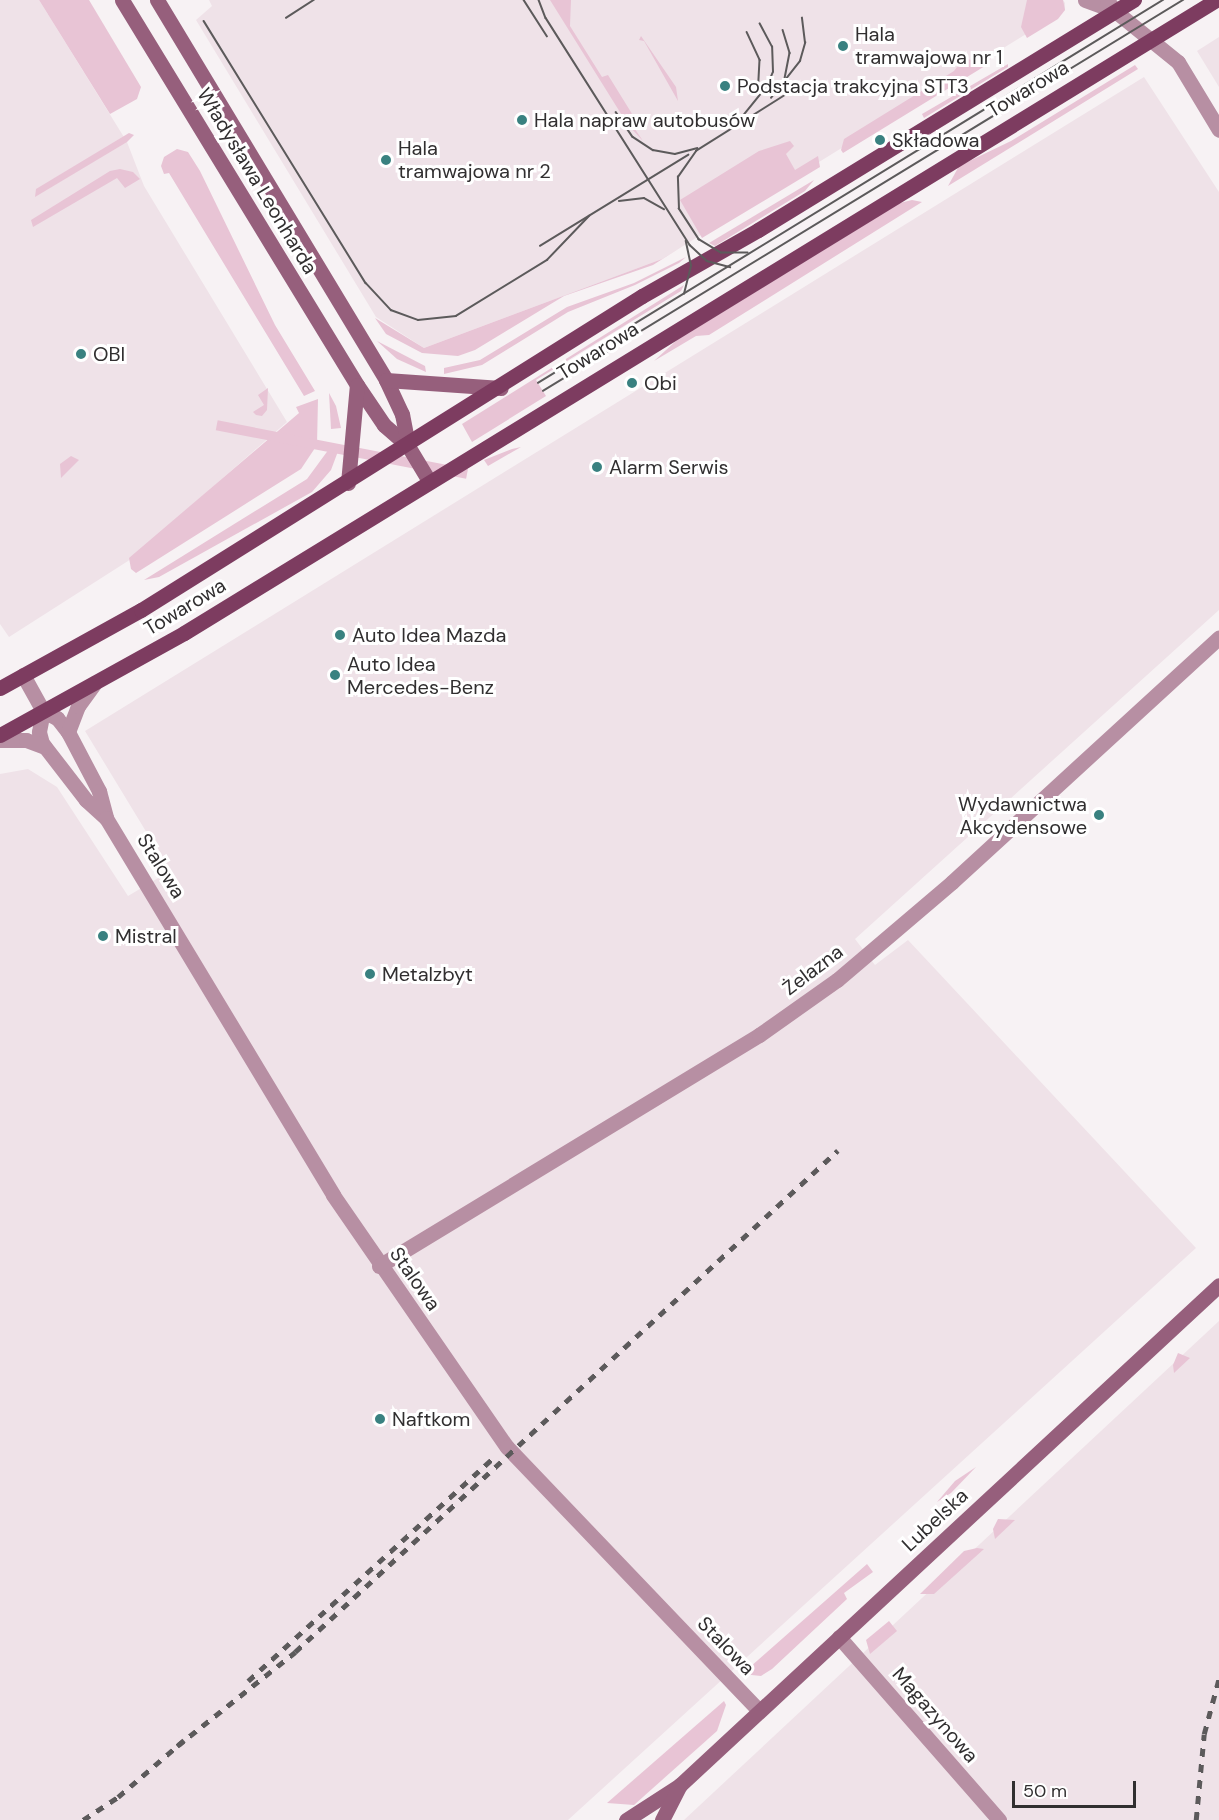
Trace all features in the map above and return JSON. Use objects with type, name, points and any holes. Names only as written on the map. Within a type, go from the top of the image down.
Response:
[{"type":"main road","name":"Władysława Leonharda","points":[[122,0],[357,385],[384,425],[408,446],[429,481]]},
{"type":"main road","name":"Władysława Leonharda","points":[[157,0],[386,380],[402,414],[408,446]]},
{"type":"main road","name":"Towarowa","points":[[0,688],[141,610],[348,483],[501,388],[642,296],[749,236],[1111,6],[1134,0]]},
{"type":"main road","name":"Towarowa","points":[[0,735],[184,633],[1216,0]]},
{"type":"main road","points":[[386,380],[501,388]]},
{"type":"main road","points":[[348,483],[357,385]]},
{"type":"main road","name":"Lubelska","points":[[626,1820],[680,1785],[1219,1285]]},
{"type":"main road","name":"Lubelska","points":[[662,1820],[680,1785]]},
{"type":"street","points":[[1085,0],[1111,6],[1178,62],[1219,130]]},
{"type":"street","name":"Żelazna","points":[[379,1266],[759,1035],[837,980],[952,882],[1219,637]]},
{"type":"street","name":"Stalowa","points":[[23,675],[43,711],[57,718],[68,732],[99,790],[106,818]]},
{"type":"street","points":[[68,732],[78,706],[95,683]]},
{"type":"street","points":[[43,711],[39,732],[45,747]]},
{"type":"street","points":[[0,740],[26,740],[45,747]]},
{"type":"street","name":"Stalowa","points":[[45,747],[86,800],[106,818],[379,1266],[511,1452],[759,1711]]},
{"type":"street","name":"Magazynowa","points":[[839,1637],[999,1820]]},
{"type":"shaded area","points":[[0,0],[39,0],[127,142],[144,186],[287,422],[128,561],[9,637],[0,624]]},
{"type":"shaded area","points":[[39,0],[89,0],[141,87],[137,99],[110,114]]},
{"type":"shaded area","points":[[209,0],[1063,0],[1065,10],[662,259],[424,348],[376,317],[196,20],[212,6]]},
{"type":"shaded area","points":[[550,0],[571,0],[570,26],[602,77],[608,75],[634,117],[629,120],[643,141],[628,125]]},
{"type":"shaded area","points":[[1027,0],[1063,0],[1065,10],[1058,19],[1027,38],[1021,27]]},
{"type":"shaded area","points":[[641,36],[676,87],[678,101],[644,41],[639,40]]},
{"type":"shaded area","points":[[1219,37],[1219,87],[1197,51]]},
{"type":"shaded area","points":[[984,52],[992,57],[985,66],[843,153],[841,150],[844,139],[954,71],[963,59],[974,60]]},
{"type":"shaded area","points":[[1008,64],[1008,67],[924,118],[922,114]]},
{"type":"shaded area","points":[[1135,65],[1138,69],[948,186],[959,166],[1011,141]]},
{"type":"shaded area","points":[[1144,77],[1219,192],[1219,610],[855,939],[875,965],[908,940],[1196,1248],[568,1820],[0,1820],[0,774],[28,769],[57,787],[128,896],[170,871],[85,731]]},
{"type":"shaded area","points":[[129,133],[134,135],[127,142],[35,197],[36,189]]},
{"type":"shaded area","points":[[790,141],[794,146],[786,154],[795,170],[818,156],[820,167],[702,238],[680,200],[759,151]]},
{"type":"shaded area","points":[[177,149],[188,152],[200,171],[275,325],[315,391],[304,396],[169,173],[164,174],[161,166],[164,157]]},
{"type":"shaded area","points":[[120,169],[133,172],[140,179],[125,188],[117,178],[33,227],[31,220],[110,171]]},
{"type":"shaded area","points":[[814,180],[805,191],[715,246],[709,243]]},
{"type":"shaded area","points":[[912,200],[922,202],[709,335],[696,336],[654,361],[677,340],[900,203]]},
{"type":"shaded area","points":[[683,246],[653,265],[564,296],[475,350],[458,356],[422,353],[386,334],[375,318],[424,348],[662,259]]},
{"type":"shaded area","points":[[686,257],[679,263],[635,285],[568,312],[482,365],[444,374],[444,368],[480,360],[567,307],[634,283]]},
{"type":"shaded area","points":[[684,285],[681,291],[536,380],[546,396],[472,442],[462,424]]},
{"type":"shaded area","points":[[377,341],[425,366],[426,372],[397,359]]},
{"type":"shaded area","points":[[268,388],[267,410],[262,416],[256,415],[253,412],[264,405],[258,395]]},
{"type":"shaded area","points":[[329,393],[336,406],[341,428],[331,429]]},
{"type":"shaded area","points":[[318,399],[317,445],[301,469],[136,573],[131,569],[129,558],[299,413],[296,407]]},
{"type":"shaded area","points":[[218,420],[468,469],[466,479],[216,430]]},
{"type":"shaded area","points":[[340,446],[331,470],[312,492],[159,577],[144,580],[307,479],[329,449]]},
{"type":"shaded area","points":[[521,447],[488,466],[484,460],[512,449]]},
{"type":"shaded area","points":[[71,456],[79,460],[61,478],[60,464]]},
{"type":"shaded area","points":[[1219,1321],[1219,1820],[684,1820]]},
{"type":"shaded area","points":[[1178,1353],[1190,1358],[1174,1373],[1173,1365]]},
{"type":"shaded area","points":[[976,1467],[951,1493],[937,1502],[955,1481]]},
{"type":"shaded area","points":[[998,1519],[1015,1520],[995,1539],[993,1529]]},
{"type":"shaded area","points":[[984,1549],[934,1594],[920,1594],[964,1551]]},
{"type":"shaded area","points":[[867,1564],[873,1572],[844,1593],[847,1599],[772,1669],[761,1676],[742,1674]]},
{"type":"shaded area","points":[[889,1621],[897,1631],[870,1654],[866,1640]]},
{"type":"shaded area","points":[[724,1701],[726,1705],[717,1731],[634,1805],[607,1803]]},
{"type":"tram line","points":[[286,18],[314,0]]},
{"type":"tram line","points":[[524,0],[547,36]]},
{"type":"tram line","points":[[539,0],[546,18],[690,245],[707,261],[730,267]]},
{"type":"tram line","points":[[538,383],[1163,0]]},
{"type":"tram line","points":[[543,391],[1183,0]]},
{"type":"tram line","points":[[771,98],[800,61],[805,43],[802,18]]},
{"type":"tram line","points":[[204,21],[366,283],[391,310],[418,320],[456,316],[547,260],[589,216]]},
{"type":"tram line","points":[[742,117],[767,86],[773,72],[772,47],[760,24]]},
{"type":"tram line","points":[[783,30],[790,53],[785,78]]},
{"type":"tram line","points":[[747,32],[760,60],[758,93]]},
{"type":"tram line","points":[[748,253],[721,253],[699,240],[679,209],[678,177],[696,151],[804,83]]},
{"type":"tram line","points":[[616,112],[633,137],[653,150],[675,154],[697,148]]},
{"type":"tram line","points":[[540,246],[688,155]]},
{"type":"tram line","points":[[619,201],[644,198],[664,209]]},
{"type":"tram line","points":[[684,294],[691,266],[686,242]]},
{"type":"railway","points":[[177,1746],[295,1652],[838,1150]]},
{"type":"railway","points":[[248,1681],[494,1457]]},
{"type":"railway","points":[[1196,1820],[1204,1734],[1219,1678]]},
{"type":"railway","points":[[83,1820],[118,1797],[184,1740]]},
{"type":"place","name":"Hala tramwajowa nr 1","points":[[843,46]]},
{"type":"place","name":"Podstacja trakcyjna STT3","points":[[725,86]]},
{"type":"place","name":"Hala napraw autobusów","points":[[522,120]]},
{"type":"place","name":"Składowa","points":[[880,140]]},
{"type":"place","name":"Hala tramwajowa nr 2","points":[[386,160]]},
{"type":"place","name":"OBI","points":[[81,354]]},
{"type":"place","name":"Obi","points":[[632,383]]},
{"type":"place","name":"Alarm Serwis","points":[[597,467]]},
{"type":"place","name":"Auto Idea Mazda","points":[[340,635]]},
{"type":"place","name":"Auto Idea Mercedes-Benz","points":[[335,675]]},
{"type":"place","name":"Wydawnictwa Akcydensowe","points":[[1099,815]]},
{"type":"place","name":"Mistral","points":[[103,936]]},
{"type":"place","name":"Metalzbyt","points":[[370,974]]},
{"type":"place","name":"Naftkom","points":[[380,1419]]}]
